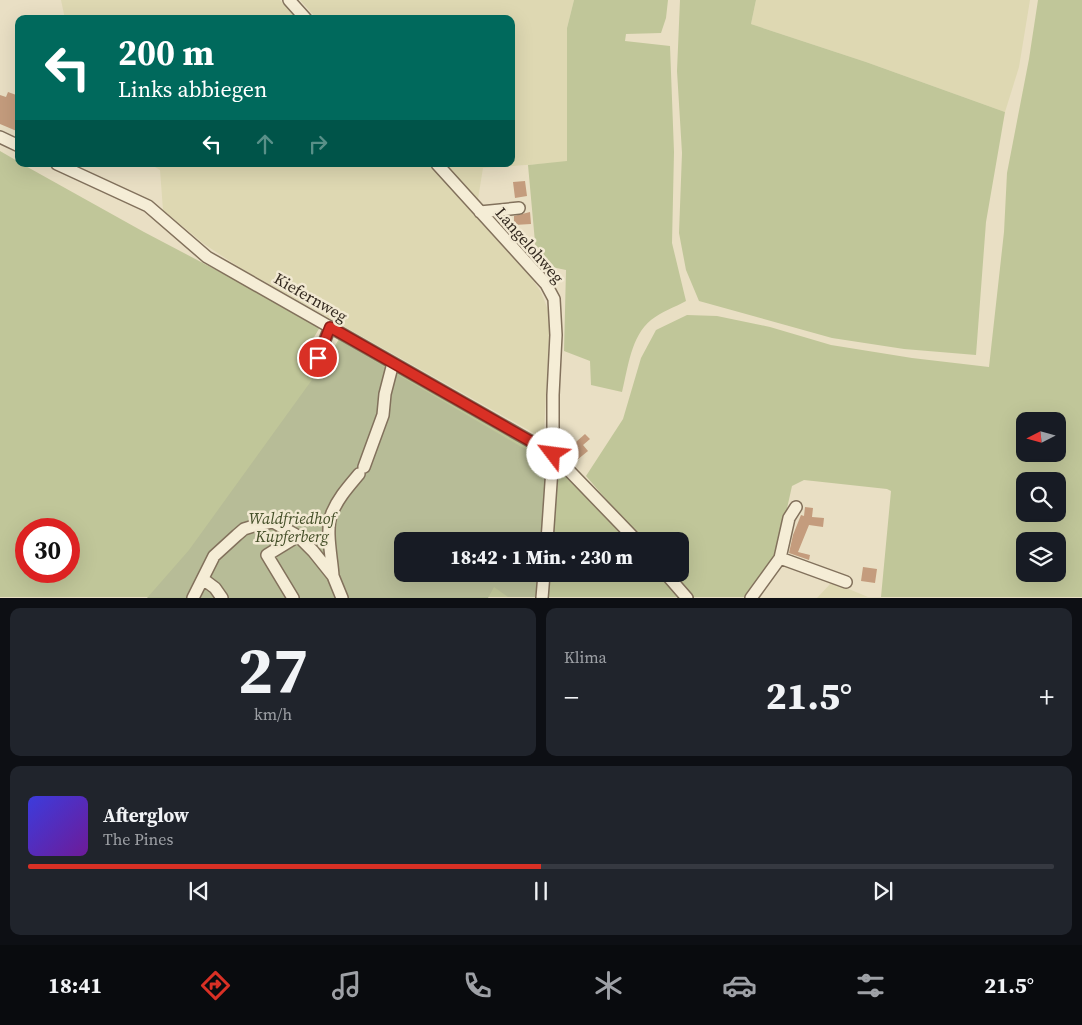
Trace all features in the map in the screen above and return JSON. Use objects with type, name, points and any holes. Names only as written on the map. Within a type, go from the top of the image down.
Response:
[{"type":"street","points":[[289,0],[302,15]]},
{"type":"street","points":[[0,137],[15,144]]},
{"type":"street","name":"Kiefernweg","points":[[64,167],[148,206],[207,257],[553,454],[629,532]]},
{"type":"street","name":"Langelohweg","points":[[440,167],[546,284],[554,298],[556,336],[553,454],[549,532]]},
{"type":"street","points":[[480,212],[519,208]]},
{"type":"street","points":[[318,358],[330,327]]},
{"type":"street","points":[[338,596],[333,576],[329,534],[331,514],[342,495],[362,470],[383,415],[385,394],[393,363]]},
{"type":"street","points":[[751,598],[780,558],[789,518],[796,507]]},
{"type":"street","points":[[193,598],[214,556],[244,529],[260,524],[274,522],[298,536],[313,550],[333,576]]},
{"type":"street","points":[[293,598],[267,555],[298,536]]},
{"type":"street","points":[[780,558],[846,582]]},
{"type":"street","points":[[204,579],[215,588],[222,598]]},
{"type":"street","points":[[542,598],[543,582]]},
{"type":"street","points":[[673,582],[687,598]]},
{"type":"shaded area","points":[[61,0],[280,0],[293,15],[64,15]]},
{"type":"shaded area","points":[[300,0],[574,0],[567,28],[567,162],[515,166],[515,15],[313,15]]},
{"type":"shaded area","points":[[756,0],[1030,0],[1019,67],[1005,112],[866,62],[751,24]]},
{"type":"shaded area","points":[[155,167],[431,167],[532,279],[541,292],[550,315],[544,433],[539,436],[242,269],[204,244],[163,210],[160,170]]},
{"type":"shaded area","points":[[449,167],[497,167],[483,168],[478,199]]},
{"type":"shaded area","points":[[832,582],[868,597],[817,598]]},
{"type":"green space","points":[[574,0],[668,0],[666,18],[661,33],[626,34],[625,41],[670,46],[674,152],[672,243],[686,301],[659,314],[644,327],[631,353],[622,392],[591,385],[590,361],[564,351],[566,270],[537,264],[528,165],[567,161],[567,28]]},
{"type":"green space","points":[[680,0],[756,0],[751,24],[866,62],[1005,112],[986,222],[976,355],[904,349],[832,338],[699,301],[686,270],[679,233],[682,153],[677,71]]},
{"type":"green space","points":[[1038,0],[1082,0],[1082,597],[881,597],[891,491],[804,480],[792,486],[776,558],[749,597],[691,597],[677,582],[689,582],[689,532],[634,532],[586,476],[623,419],[641,358],[656,330],[687,315],[717,316],[770,327],[831,345],[912,358],[989,367],[1004,232],[1007,173],[1029,59]]},
{"type":"green space","name":"Waldfriedhof Kupferberg","points":[[0,151],[15,160],[15,167],[27,167],[144,232],[393,363],[560,465],[621,532],[394,532],[394,582],[666,582],[681,597],[0,597]],"holes":[[[320,327],[339,339],[325,362],[306,351]]]},
{"type":"green space","name":"Waldfriedhof Kupferberg","points":[[340,341],[549,463],[542,532],[394,532],[394,582],[538,582],[537,597],[508,597],[494,587],[488,598],[147,598],[189,550]]},
{"type":"building","points":[[8,92],[15,95],[15,130],[0,124],[0,95],[6,97]]},
{"type":"building","points":[[525,181],[527,196],[515,198],[513,182]]},
{"type":"building","points":[[530,212],[531,224],[514,225],[514,216]]},
{"type":"building","points":[[585,434],[590,439],[583,445],[588,451],[577,460],[568,449]]},
{"type":"building","points":[[805,507],[813,508],[812,517],[824,518],[823,527],[809,525],[798,552],[810,555],[809,560],[789,553],[793,535],[801,515],[804,516]]},
{"type":"building","points":[[863,567],[877,569],[875,583],[861,581]]},
{"type":"route","points":[[318,358],[330,327],[553,454]]}]
